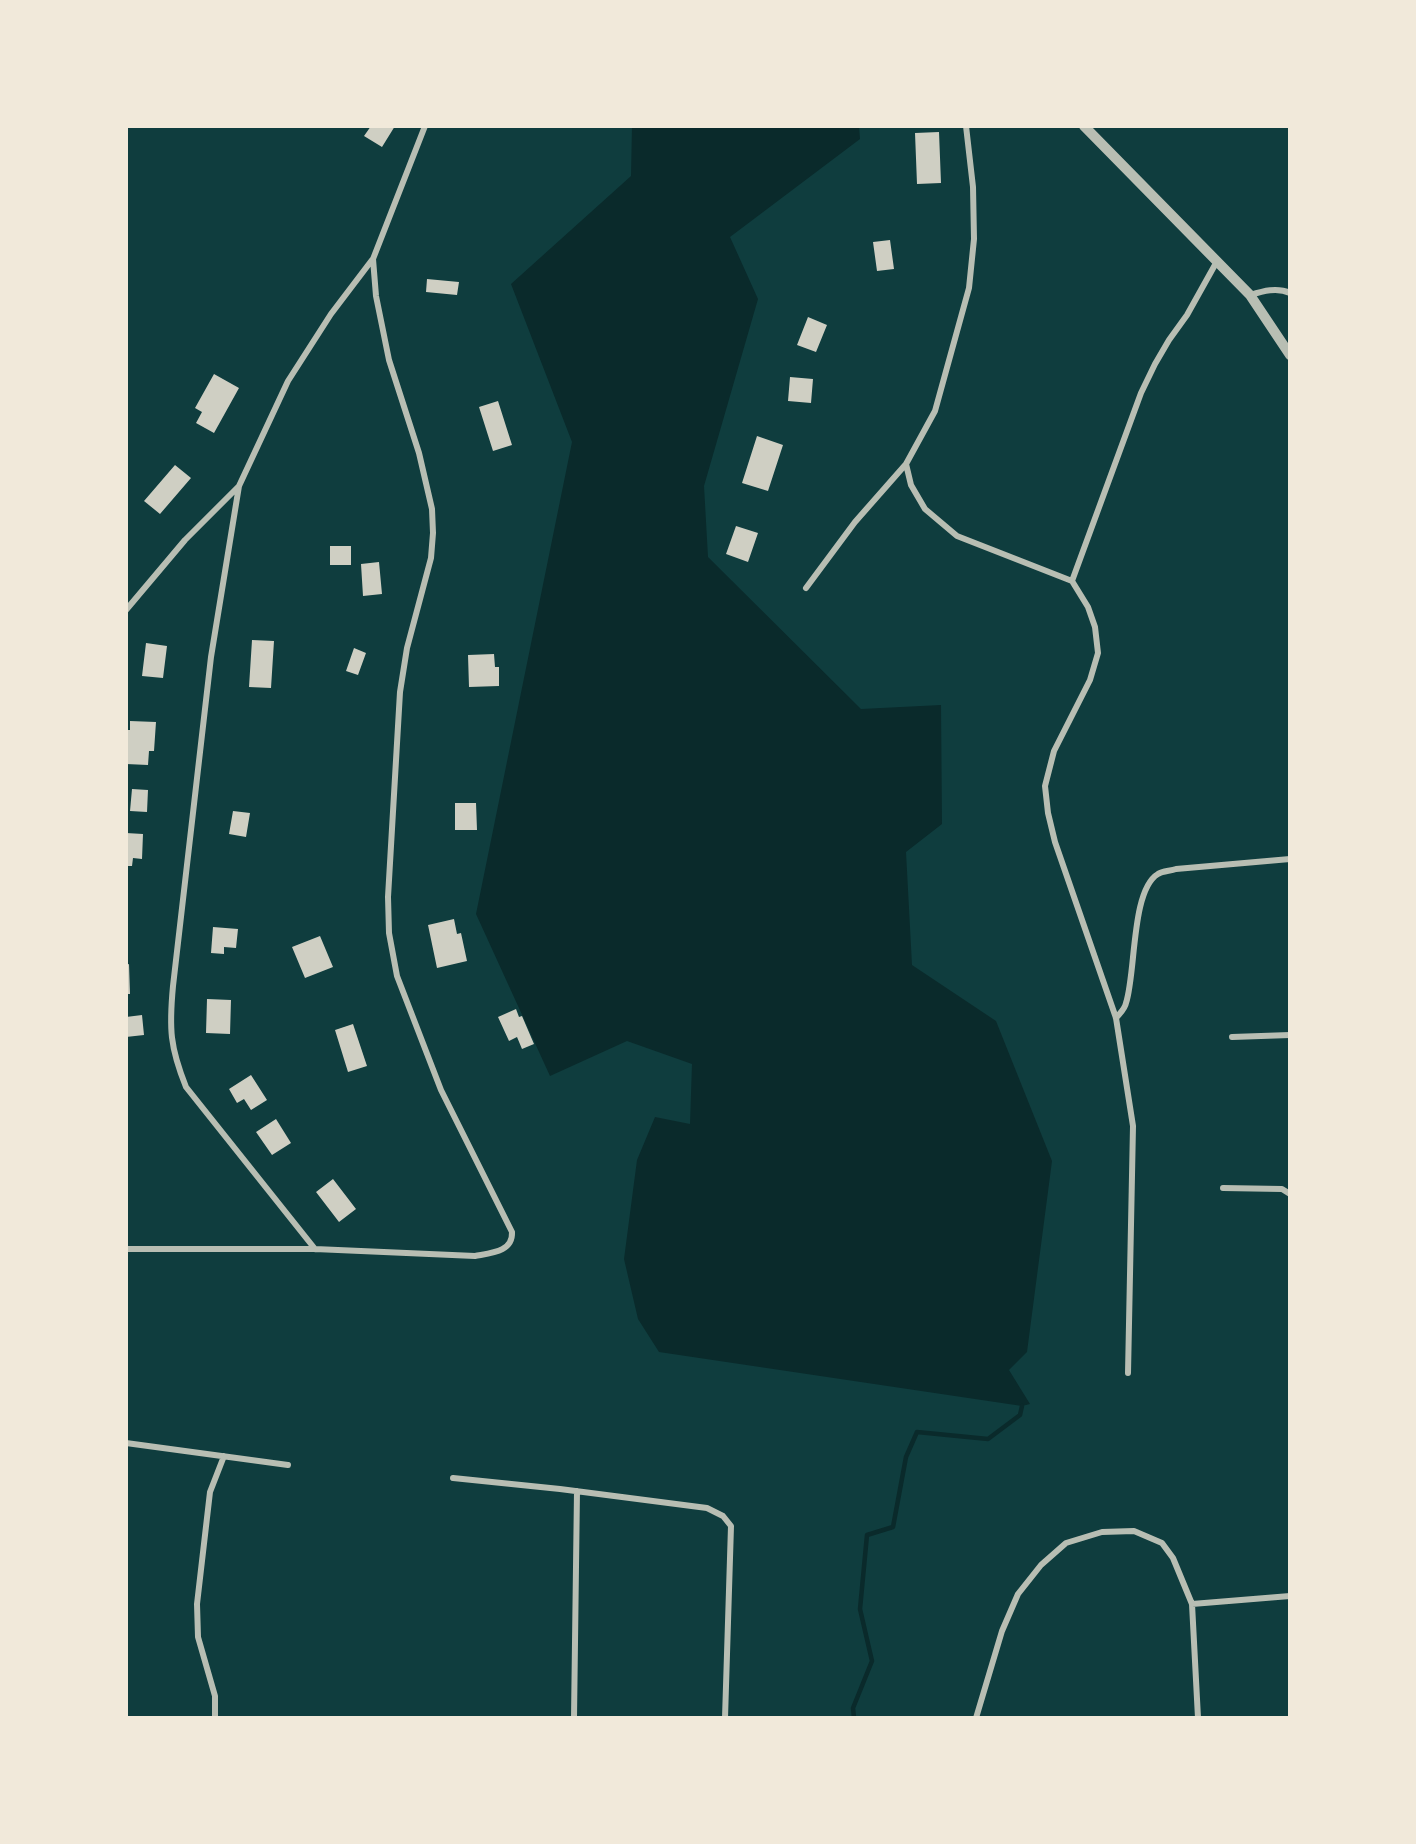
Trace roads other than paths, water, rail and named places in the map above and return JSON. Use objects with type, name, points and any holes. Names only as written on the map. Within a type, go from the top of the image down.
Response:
[{"type":"street","points":[[315,1249],[186,1088],[175,1059],[170,1026],[172,986],[211,657],[239,486],[288,381],[331,314],[373,259],[425,126]]},
{"type":"street","points":[[806,588],[855,522],[906,464],[935,411],[969,288],[974,229],[973,187],[966,126]]},
{"type":"street","points":[[1084,126],[1216,263],[1250,295],[1290,355]]},
{"type":"street","points":[[126,1249],[315,1249],[475,1256],[497,1252],[508,1246],[512,1240],[512,1232],[441,1090],[408,1008],[397,976],[389,933],[388,897],[400,692],[407,648],[431,558],[433,532],[432,509],[419,453],[389,360],[376,296],[373,259]]},
{"type":"street","points":[[1072,581],[1155,364],[1187,315],[1216,263]]},
{"type":"street","points":[[1250,295],[1267,290],[1290,293]]},
{"type":"street","points":[[906,464],[911,485],[925,509],[950,531],[967,540],[1072,581],[1088,607],[1095,627],[1098,653],[1090,680],[1054,751],[1045,786],[1054,842],[1116,1018],[1133,1126],[1128,1373]]},
{"type":"street","points":[[126,610],[185,540],[239,486]]},
{"type":"street","points":[[1116,1018],[1126,1006],[1140,903],[1147,885],[1158,874],[1176,869],[1290,859]]},
{"type":"street","points":[[1232,1036],[1290,1035]]},
{"type":"street","points":[[1223,1188],[1282,1189],[1290,1194]]},
{"type":"street","points":[[126,1443],[288,1465]]},
{"type":"street","points":[[215,1718],[215,1696],[198,1637],[197,1604],[210,1492],[224,1456]]},
{"type":"street","points":[[453,1478],[707,1508],[723,1515],[730,1526],[725,1718]]},
{"type":"street","points":[[573,1718],[576,1491]]},
{"type":"street","points":[[976,1718],[1002,1631],[1018,1594],[1041,1565],[1066,1543],[1102,1532],[1134,1531],[1162,1543],[1173,1558],[1192,1604],[1198,1718]]},
{"type":"street","points":[[1192,1604],[1290,1596]]},
{"type":"water","points":[[632,126],[859,126],[860,139],[730,237],[758,299],[704,486],[708,557],[861,709],[941,705],[942,824],[906,852],[912,965],[996,1021],[1052,1161],[1027,1352],[1009,1370],[1030,1404],[1022,1406],[659,1352],[638,1319],[624,1259],[637,1160],[655,1117],[690,1124],[692,1064],[627,1041],[550,1076],[476,914],[572,442],[511,284],[631,176]]},
{"type":"waterway","points":[[854,1718],[853,1708],[872,1661],[860,1609],[867,1535],[893,1527],[906,1457],[917,1432],[988,1439],[1020,1415],[1022,1406]]}]
